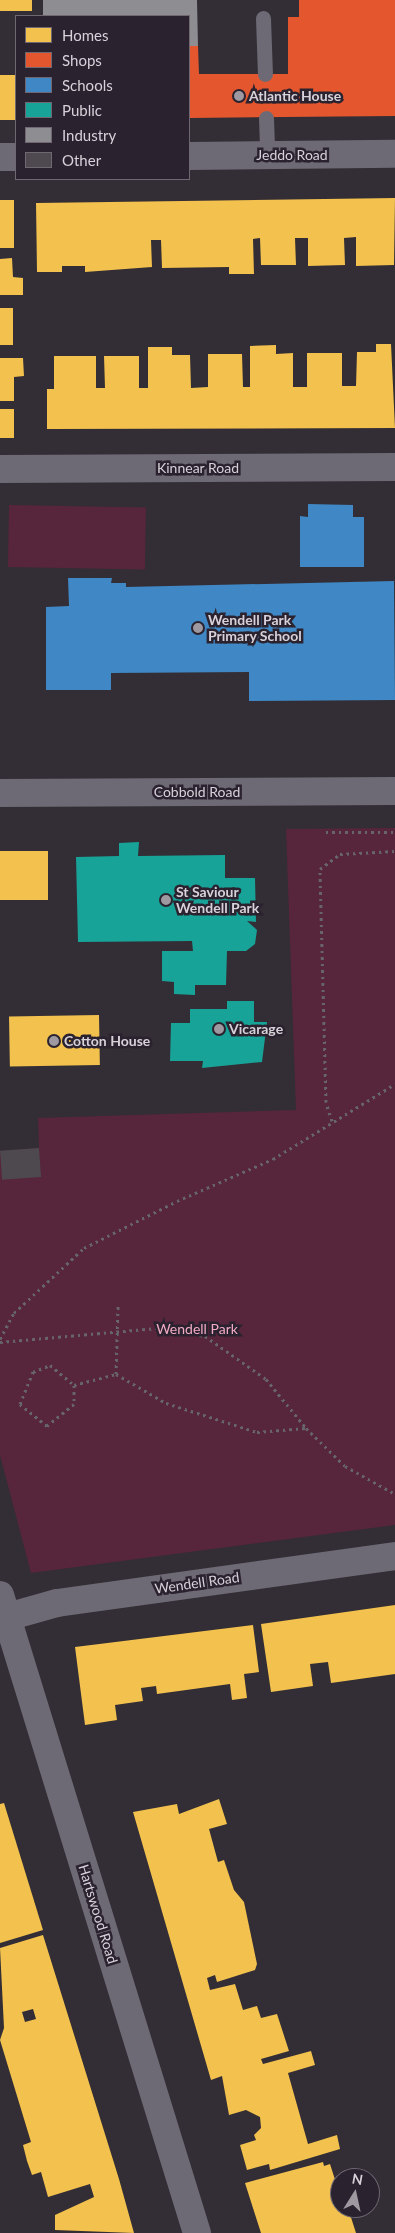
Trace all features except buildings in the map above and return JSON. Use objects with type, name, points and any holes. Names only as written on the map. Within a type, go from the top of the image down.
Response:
[{"type":"street","name":"Jeddo Road","points":[[190,156],[395,154]]},
{"type":"street","points":[[0,157],[15,157]]},
{"type":"street","name":"Kinnear Road","points":[[0,469],[395,467]]},
{"type":"street","name":"Cobbold Road","points":[[0,793],[395,790]]},
{"type":"street","name":"Wendell Road","points":[[2,1610],[395,1556]]},
{"type":"street","name":"Hartswood Road","points":[[2,1610],[197,2233]]},
{"type":"lane","points":[[263,18],[265,74]]},
{"type":"lane","points":[[266,118],[267,155]]},
{"type":"path","points":[[326,832],[395,832]]},
{"type":"path","points":[[332,1121],[326,1102],[320,869],[340,854],[395,851]]},
{"type":"path","points":[[0,1341],[14,1313],[84,1248],[177,1201],[274,1160],[332,1121],[395,1084]]},
{"type":"path","points":[[116,1374],[119,1332],[118,1305]]},
{"type":"path","points":[[0,1341],[168,1327],[205,1336],[266,1380],[306,1428],[345,1466],[395,1494]]},
{"type":"path","points":[[50,1365],[74,1385],[74,1404],[47,1426],[20,1404],[33,1372],[50,1365]]},
{"type":"path","points":[[74,1385],[116,1374],[166,1403],[257,1432],[306,1428]]},
{"type":"green space","points":[[9,505],[146,507],[145,569],[8,567]]},
{"type":"green space","name":"Wendell Park","points":[[395,828],[395,1525],[31,1573],[0,1455],[0,1151],[39,1148],[38,1118],[296,1110],[286,829]]},
{"type":"place","name":"Atlantic House","points":[[239,96]]},
{"type":"place","name":"Wendell Park Primary School","points":[[198,628]]},
{"type":"place","name":"St Saviour Wendell Park","points":[[166,900]]},
{"type":"place","name":"Vicarage","points":[[219,1029]]},
{"type":"place","name":"Cotton House","points":[[54,1041]]}]
